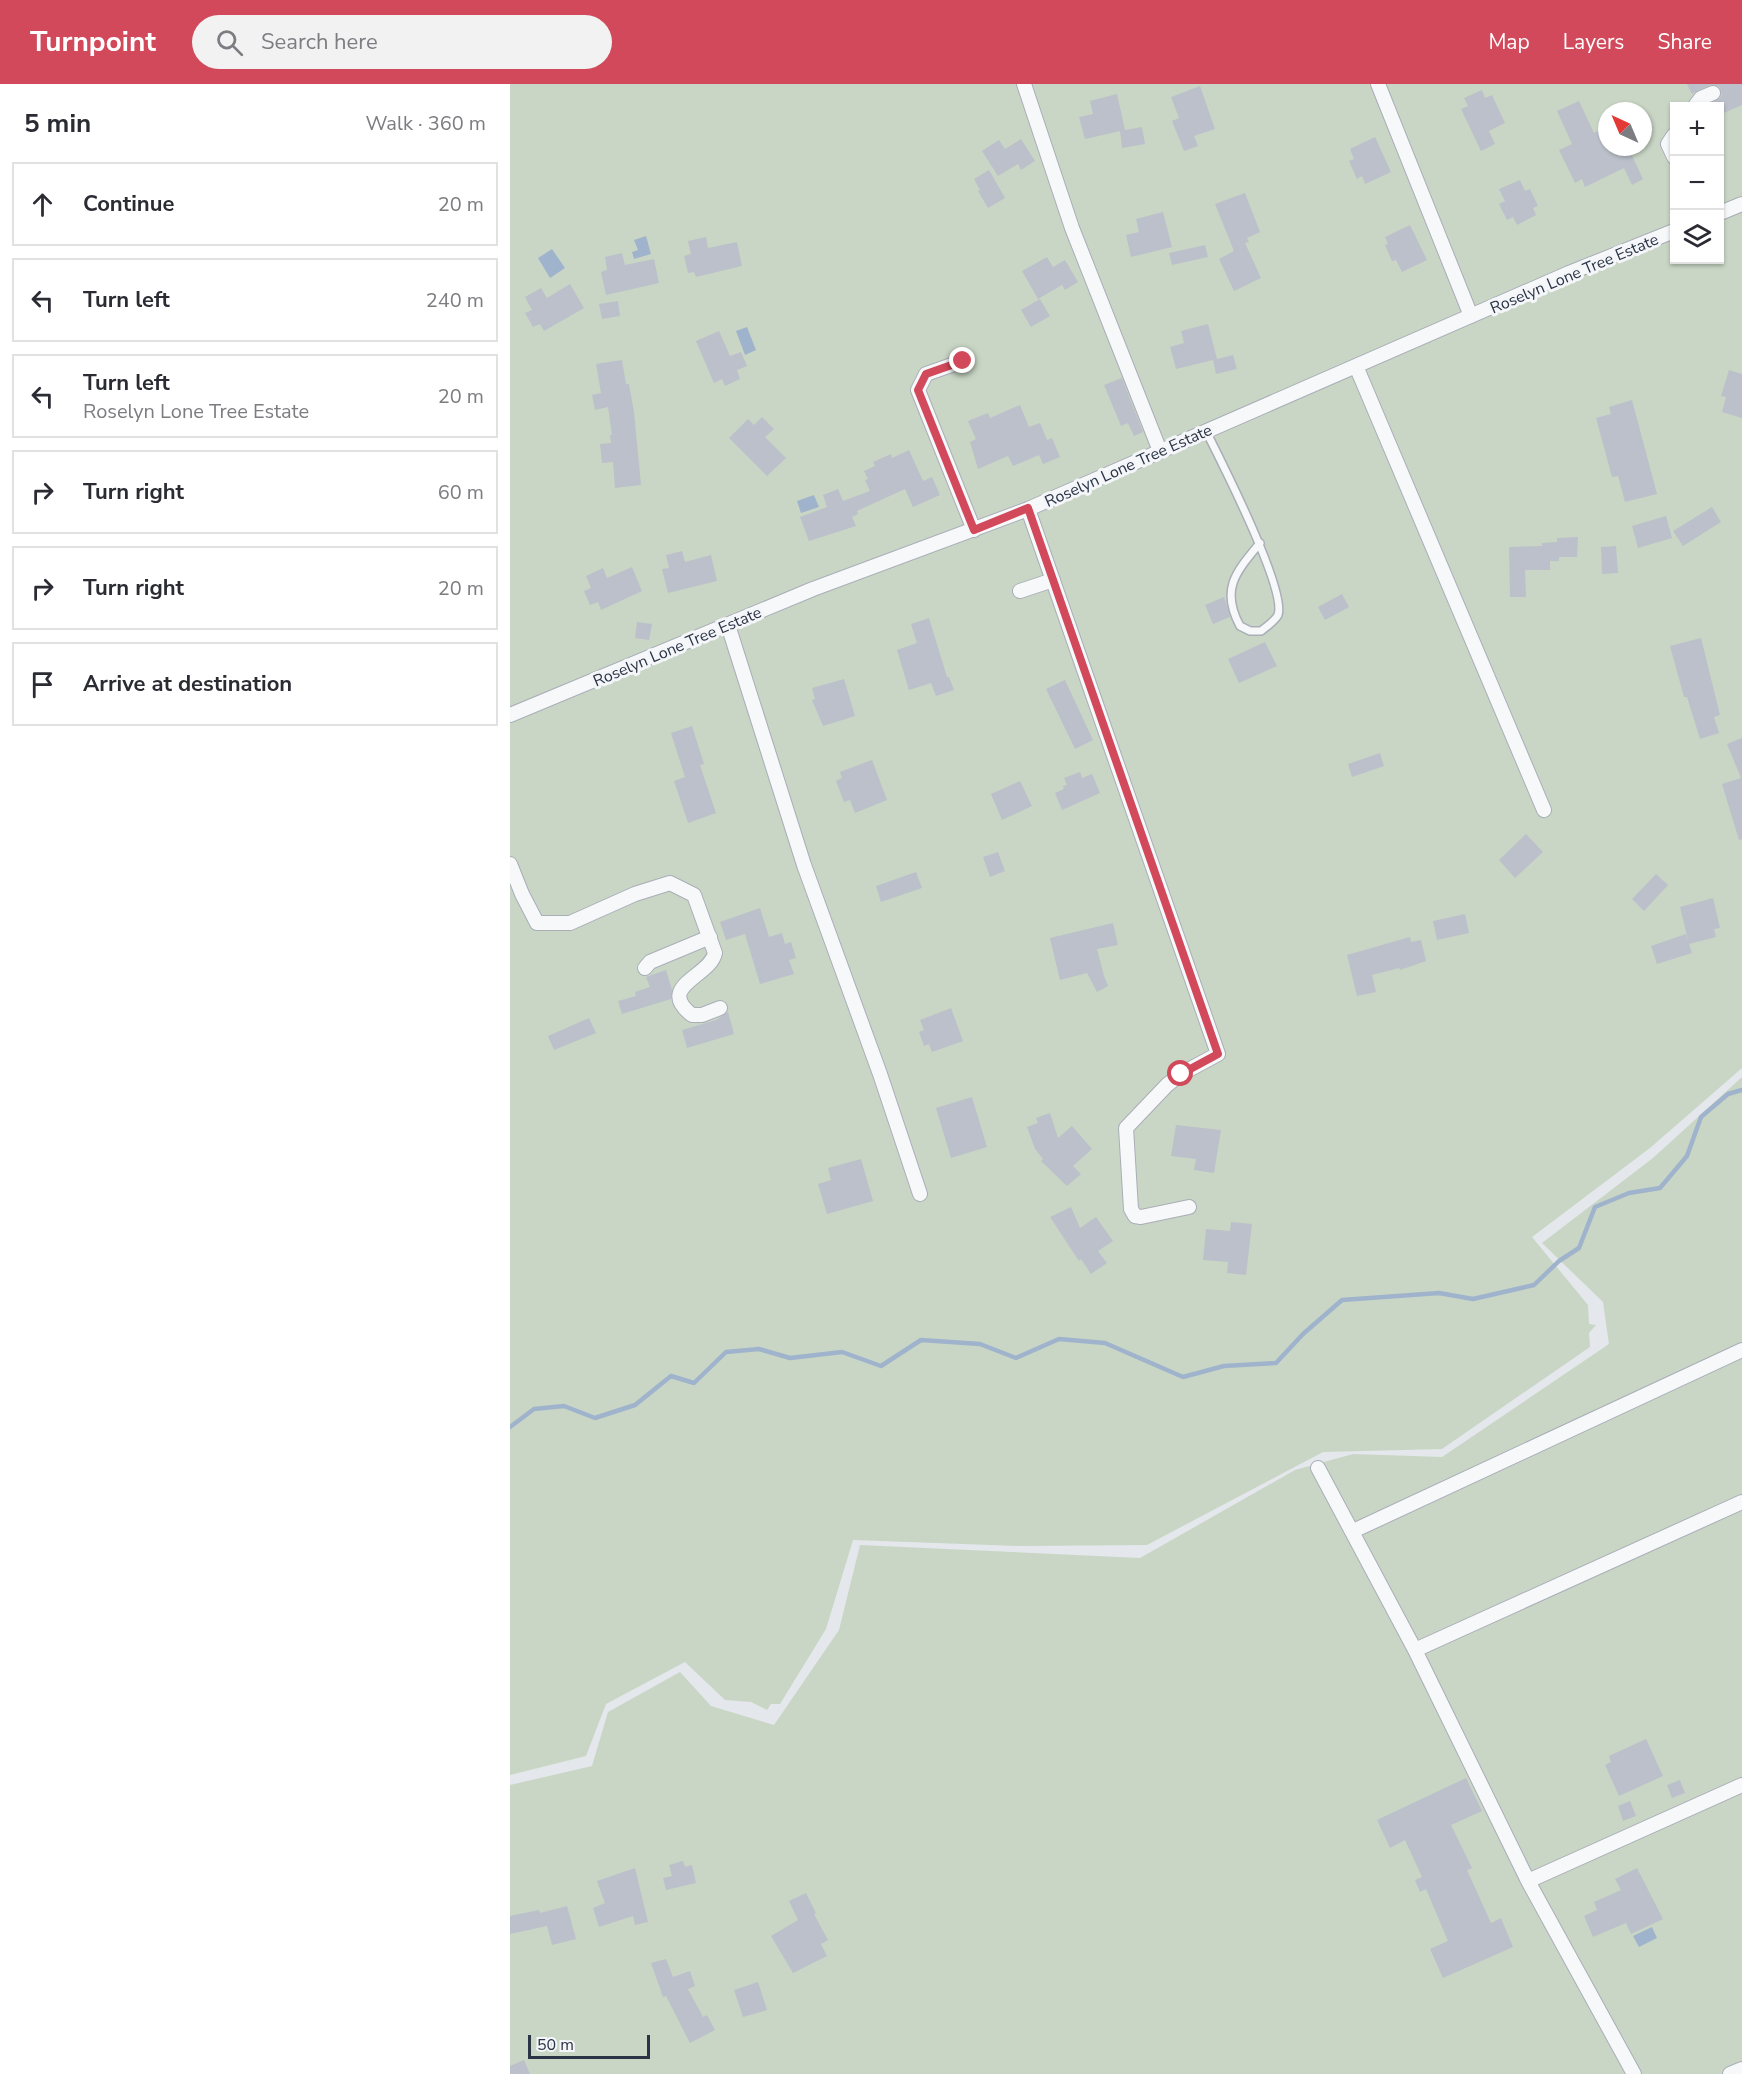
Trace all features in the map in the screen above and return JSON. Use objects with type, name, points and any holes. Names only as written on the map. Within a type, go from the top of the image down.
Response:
[{"type":"street","points":[[1024,84],[1072,228],[1160,451]]},
{"type":"street","points":[[1378,84],[1471,316]]},
{"type":"street","points":[[1698,102],[1701,98],[1713,93]]},
{"type":"street","points":[[1724,211],[1742,204]]},
{"type":"street","name":"Roselyn Lone Tree Estate","points":[[510,715],[813,589],[1028,508],[1569,273],[1670,233]]},
{"type":"street","points":[[963,361],[926,374],[918,390],[974,530]]},
{"type":"street","points":[[1356,366],[1544,810]]},
{"type":"street","points":[[1028,508],[1218,1054],[1181,1074],[1126,1128],[1131,1209],[1136,1216],[1141,1217],[1189,1207]]},
{"type":"street","points":[[1020,591],[1053,580]]},
{"type":"street","points":[[729,625],[804,864],[880,1074],[920,1194]]},
{"type":"street","points":[[510,864],[537,923],[570,923],[635,894],[670,883],[694,895],[715,953],[714,957],[684,986],[679,1001],[692,1015],[702,1015],[720,1008]]},
{"type":"street","points":[[645,968],[650,962],[710,937]]},
{"type":"street","points":[[1353,1531],[1742,1350]]},
{"type":"street","points":[[1318,1468],[1415,1650],[1528,1881],[1634,2074]]},
{"type":"street","points":[[1415,1650],[1742,1502]]},
{"type":"street","points":[[1528,1881],[1742,1785]]},
{"type":"street","points":[[1730,2074],[1742,2069]]},
{"type":"lane","points":[[1206,431],[1260,543],[1278,603],[1278,615],[1261,631],[1250,631],[1240,626],[1234,615],[1230,599],[1231,586],[1238,572],[1260,543]]},
{"type":"green space","points":[[510,84],[1742,84],[1742,1068],[1650,1148],[1532,1237],[1588,1305],[1589,1324],[1596,1325],[1589,1333],[1590,1347],[1442,1449],[1323,1452],[1147,1545],[1021,1546],[853,1540],[826,1629],[780,1704],[771,1704],[767,1710],[751,1702],[725,1700],[685,1662],[606,1704],[586,1756],[510,1775]]},
{"type":"green space","points":[[1742,1077],[1742,2074],[510,2074],[510,1785],[592,1766],[608,1712],[680,1672],[711,1706],[774,1725],[839,1630],[860,1545],[1140,1558],[1295,1470],[1353,1454],[1442,1457],[1609,1344],[1603,1302],[1542,1243],[1653,1158]]},
{"type":"water","points":[[646,236],[651,254],[634,259],[632,252],[638,250],[634,240]]},
{"type":"water","points":[[552,249],[565,268],[550,278],[538,258]]},
{"type":"water","points":[[747,327],[756,350],[745,355],[736,331]]},
{"type":"water","points":[[814,495],[819,507],[801,513],[797,501]]},
{"type":"water","points":[[1652,1927],[1657,1938],[1639,1947],[1633,1936]]},
{"type":"building","points":[[1687,84],[1742,84],[1742,105],[1724,113],[1724,102],[1713,102],[1722,94],[1719,86],[1710,85],[1692,94]]},
{"type":"building","points":[[1200,86],[1215,129],[1194,136],[1198,146],[1184,151],[1172,121],[1179,118],[1171,97]]},
{"type":"building","points":[[1482,90],[1485,98],[1492,95],[1505,123],[1489,131],[1495,144],[1481,151],[1461,109],[1468,106],[1464,98]]},
{"type":"building","points":[[1117,94],[1125,130],[1085,139],[1079,117],[1093,114],[1090,101]]},
{"type":"building","points":[[1579,101],[1594,133],[1598,131],[1598,156],[1632,156],[1643,179],[1632,185],[1624,168],[1585,187],[1582,179],[1575,183],[1559,150],[1572,144],[1557,111]]},
{"type":"building","points":[[1142,127],[1145,144],[1122,148],[1120,131]]},
{"type":"building","points":[[1375,137],[1391,172],[1365,184],[1362,176],[1357,179],[1349,161],[1354,159],[1350,149]]},
{"type":"building","points":[[1021,139],[1035,161],[1021,170],[1018,164],[998,176],[982,151],[999,140],[1005,149]]},
{"type":"building","points":[[989,170],[1005,198],[988,208],[974,179]]},
{"type":"building","points":[[1520,180],[1525,191],[1530,189],[1538,206],[1533,208],[1536,215],[1517,225],[1513,217],[1507,220],[1499,204],[1505,201],[1499,189]]},
{"type":"building","points":[[1245,193],[1260,232],[1247,238],[1249,242],[1245,243],[1261,278],[1234,291],[1219,259],[1234,251],[1215,204]]},
{"type":"building","points":[[1163,212],[1172,247],[1131,257],[1126,235],[1139,232],[1136,219]]},
{"type":"building","points":[[1410,225],[1427,260],[1402,272],[1396,260],[1392,261],[1385,245],[1388,244],[1385,237]]},
{"type":"building","points":[[706,237],[708,248],[737,242],[742,266],[696,277],[694,272],[688,273],[684,256],[691,254],[688,241]]},
{"type":"building","points":[[1205,245],[1208,257],[1172,265],[1169,253]]},
{"type":"building","points":[[622,253],[625,265],[654,259],[659,283],[606,295],[601,272],[607,270],[605,257]]},
{"type":"building","points":[[1047,257],[1053,267],[1065,260],[1078,282],[1065,290],[1062,285],[1038,299],[1022,271]]},
{"type":"building","points":[[570,284],[584,308],[544,331],[540,324],[533,327],[525,313],[532,310],[525,297],[541,288],[547,298]]},
{"type":"building","points":[[1040,299],[1050,316],[1031,327],[1021,310]]},
{"type":"building","points":[[618,301],[620,316],[602,319],[599,304]]},
{"type":"building","points":[[1208,324],[1217,359],[1233,355],[1237,369],[1216,374],[1213,360],[1176,369],[1170,347],[1184,343],[1181,331]]},
{"type":"building","points":[[719,331],[730,356],[741,352],[747,366],[737,370],[740,379],[725,386],[722,379],[714,383],[696,341]]},
{"type":"building","points":[[622,360],[634,412],[641,485],[615,488],[613,462],[602,463],[600,444],[611,443],[608,407],[595,410],[592,395],[601,393],[596,364]]},
{"type":"building","points":[[1729,370],[1742,374],[1742,418],[1722,412],[1726,397],[1721,396]]},
{"type":"building","points":[[1122,378],[1143,432],[1134,436],[1128,423],[1121,426],[1104,385]]},
{"type":"building","points":[[1632,400],[1657,494],[1625,502],[1618,476],[1612,477],[1596,418],[1611,414],[1609,407]]},
{"type":"building","points":[[1020,405],[1029,427],[1040,423],[1047,440],[1052,438],[1060,457],[1043,464],[1039,455],[1013,466],[1008,456],[978,469],[970,442],[976,439],[968,421],[988,413],[990,418]]},
{"type":"building","points":[[762,417],[774,429],[765,437],[786,458],[767,476],[729,438],[748,419],[754,425]]},
{"type":"building","points":[[909,450],[923,481],[932,477],[940,495],[913,507],[905,489],[857,511],[858,514],[852,517],[856,526],[809,541],[800,517],[827,507],[823,495],[838,489],[843,501],[870,491],[864,471],[875,466],[873,462],[891,454],[892,458]]},
{"type":"building","points":[[1712,507],[1721,522],[1683,546],[1673,531]]},
{"type":"building","points":[[1666,516],[1672,538],[1638,548],[1632,526]]},
{"type":"building","points":[[1578,537],[1577,557],[1559,557],[1559,561],[1550,561],[1550,570],[1525,570],[1526,597],[1510,597],[1509,547],[1542,546],[1542,543],[1557,542],[1557,538]]},
{"type":"building","points":[[1616,546],[1618,573],[1602,574],[1601,547]]},
{"type":"building","points":[[682,551],[685,562],[711,555],[717,581],[668,593],[662,569],[669,568],[666,555]]},
{"type":"building","points":[[632,567],[642,591],[601,610],[598,602],[590,605],[584,591],[591,588],[586,576],[603,568],[607,578]]},
{"type":"building","points":[[1342,594],[1349,607],[1325,620],[1318,607]]},
{"type":"building","points":[[1224,597],[1230,617],[1213,624],[1205,605]]},
{"type":"building","points":[[929,618],[947,677],[954,690],[936,696],[931,683],[909,690],[897,650],[917,643],[911,624]]},
{"type":"building","points":[[637,622],[652,624],[649,640],[635,638]]},
{"type":"building","points":[[1701,638],[1720,715],[1714,717],[1719,733],[1700,739],[1687,697],[1684,697],[1670,646]]},
{"type":"building","points":[[1265,642],[1277,666],[1239,683],[1228,659]]},
{"type":"building","points":[[844,679],[855,716],[823,726],[812,700],[815,699],[812,688]]},
{"type":"building","points":[[1065,680],[1093,740],[1075,749],[1046,689]]},
{"type":"building","points":[[692,726],[704,764],[700,765],[716,813],[688,823],[674,781],[685,777],[671,733]]},
{"type":"building","points":[[1742,738],[1742,839],[1739,840],[1722,784],[1741,778],[1727,744]]},
{"type":"building","points":[[1380,753],[1384,766],[1352,777],[1348,764]]},
{"type":"building","points":[[872,760],[887,800],[855,813],[850,800],[844,802],[836,781],[842,778],[840,772]]},
{"type":"building","points":[[1080,772],[1082,778],[1092,774],[1100,793],[1062,810],[1055,793],[1067,785],[1064,778]]},
{"type":"building","points":[[1020,781],[1032,806],[1002,820],[991,794]]},
{"type":"building","points":[[1526,834],[1543,852],[1515,878],[1499,860]]},
{"type":"building","points":[[998,852],[1005,871],[990,877],[983,857]]},
{"type":"building","points":[[916,872],[922,888],[881,902],[876,886]]},
{"type":"building","points":[[1656,874],[1668,885],[1644,911],[1632,899]]},
{"type":"building","points":[[1713,898],[1720,928],[1714,929],[1716,937],[1689,944],[1680,907]]},
{"type":"building","points":[[760,908],[769,937],[782,933],[785,944],[791,942],[796,958],[789,960],[794,974],[760,984],[745,934],[726,940],[720,922]]},
{"type":"building","points":[[1465,914],[1469,933],[1437,940],[1433,921]]},
{"type":"building","points":[[1113,923],[1118,945],[1097,949],[1108,986],[1097,992],[1087,973],[1060,980],[1050,938]]},
{"type":"building","points":[[1686,934],[1692,953],[1657,964],[1651,946]]},
{"type":"building","points":[[1410,937],[1411,942],[1421,940],[1426,961],[1400,970],[1399,968],[1372,975],[1376,992],[1357,996],[1347,955]]},
{"type":"building","points":[[666,970],[672,990],[671,999],[622,1014],[618,1001],[636,996],[635,992],[650,987],[646,977]]},
{"type":"building","points":[[951,1008],[963,1041],[932,1052],[929,1044],[924,1046],[919,1032],[924,1030],[920,1020]]},
{"type":"building","points":[[728,1012],[734,1034],[687,1048],[682,1030],[716,1020]]},
{"type":"building","points":[[589,1018],[596,1033],[554,1050],[548,1036]]},
{"type":"building","points":[[972,1097],[987,1147],[951,1158],[936,1108]]},
{"type":"building","points":[[1050,1113],[1058,1138],[1072,1126],[1092,1149],[1073,1166],[1081,1174],[1067,1186],[1041,1161],[1043,1159],[1035,1149],[1027,1127],[1038,1123],[1036,1118]]},
{"type":"building","points":[[1176,1125],[1221,1130],[1214,1173],[1194,1170],[1196,1159],[1171,1156]]},
{"type":"building","points":[[861,1159],[873,1201],[827,1214],[818,1184],[831,1180],[828,1168]]},
{"type":"building","points":[[1071,1207],[1080,1228],[1096,1217],[1113,1241],[1098,1251],[1107,1263],[1091,1274],[1081,1259],[1079,1261],[1050,1217]]},
{"type":"building","points":[[1231,1222],[1252,1224],[1246,1275],[1227,1273],[1228,1262],[1203,1260],[1206,1229],[1230,1231]]},
{"type":"building","points":[[1646,1739],[1663,1776],[1619,1796],[1605,1765],[1611,1762],[1609,1756]]},
{"type":"building","points":[[1466,1778],[1482,1811],[1451,1825],[1472,1868],[1467,1870],[1491,1923],[1501,1918],[1513,1947],[1443,1978],[1430,1949],[1448,1941],[1426,1889],[1420,1892],[1415,1880],[1422,1877],[1405,1840],[1390,1848],[1377,1820]]},
{"type":"building","points":[[1680,1780],[1685,1793],[1672,1798],[1667,1785]]},
{"type":"building","points":[[1630,1801],[1636,1816],[1623,1821],[1618,1806]]},
{"type":"building","points":[[683,1861],[685,1867],[692,1865],[696,1883],[666,1890],[663,1878],[672,1876],[669,1865]]},
{"type":"building","points":[[635,1868],[648,1922],[635,1925],[633,1916],[599,1927],[593,1908],[605,1903],[597,1881]]},
{"type":"building","points":[[1637,1868],[1663,1919],[1631,1934],[1626,1923],[1593,1937],[1584,1916],[1597,1910],[1594,1902],[1621,1890],[1615,1879]]},
{"type":"building","points":[[806,1893],[828,1940],[821,1944],[827,1956],[793,1973],[771,1936],[798,1920],[789,1901]]},
{"type":"building","points":[[567,1906],[576,1939],[552,1945],[547,1926],[510,1934],[510,1916],[539,1910],[540,1913]]},
{"type":"building","points":[[666,1959],[673,1977],[690,1971],[695,1986],[688,1989],[703,2017],[707,2015],[715,2030],[690,2043],[666,1996],[663,1997],[651,1963]]},
{"type":"building","points":[[758,1982],[767,2010],[743,2017],[734,1990]]},
{"type":"building","points":[[524,2060],[530,2074],[510,2074],[510,2066]]},
{"type":"waterway","points":[[510,1427],[534,1409],[564,1406],[595,1418],[635,1405],[671,1376],[694,1383],[726,1352],[759,1349],[790,1358],[842,1352],[881,1366],[921,1340],[980,1344],[1016,1358],[1059,1339],[1105,1343],[1183,1377],[1224,1366],[1276,1363],[1303,1334],[1342,1300],[1439,1293],[1473,1299],[1534,1285],[1559,1261],[1579,1248],[1595,1207],[1629,1193],[1660,1188],[1687,1156],[1701,1117],[1728,1094],[1742,1090]]},
{"type":"route","points":[[963,361],[926,374],[918,390],[974,530],[1028,508],[1218,1054],[1181,1074]]}]
